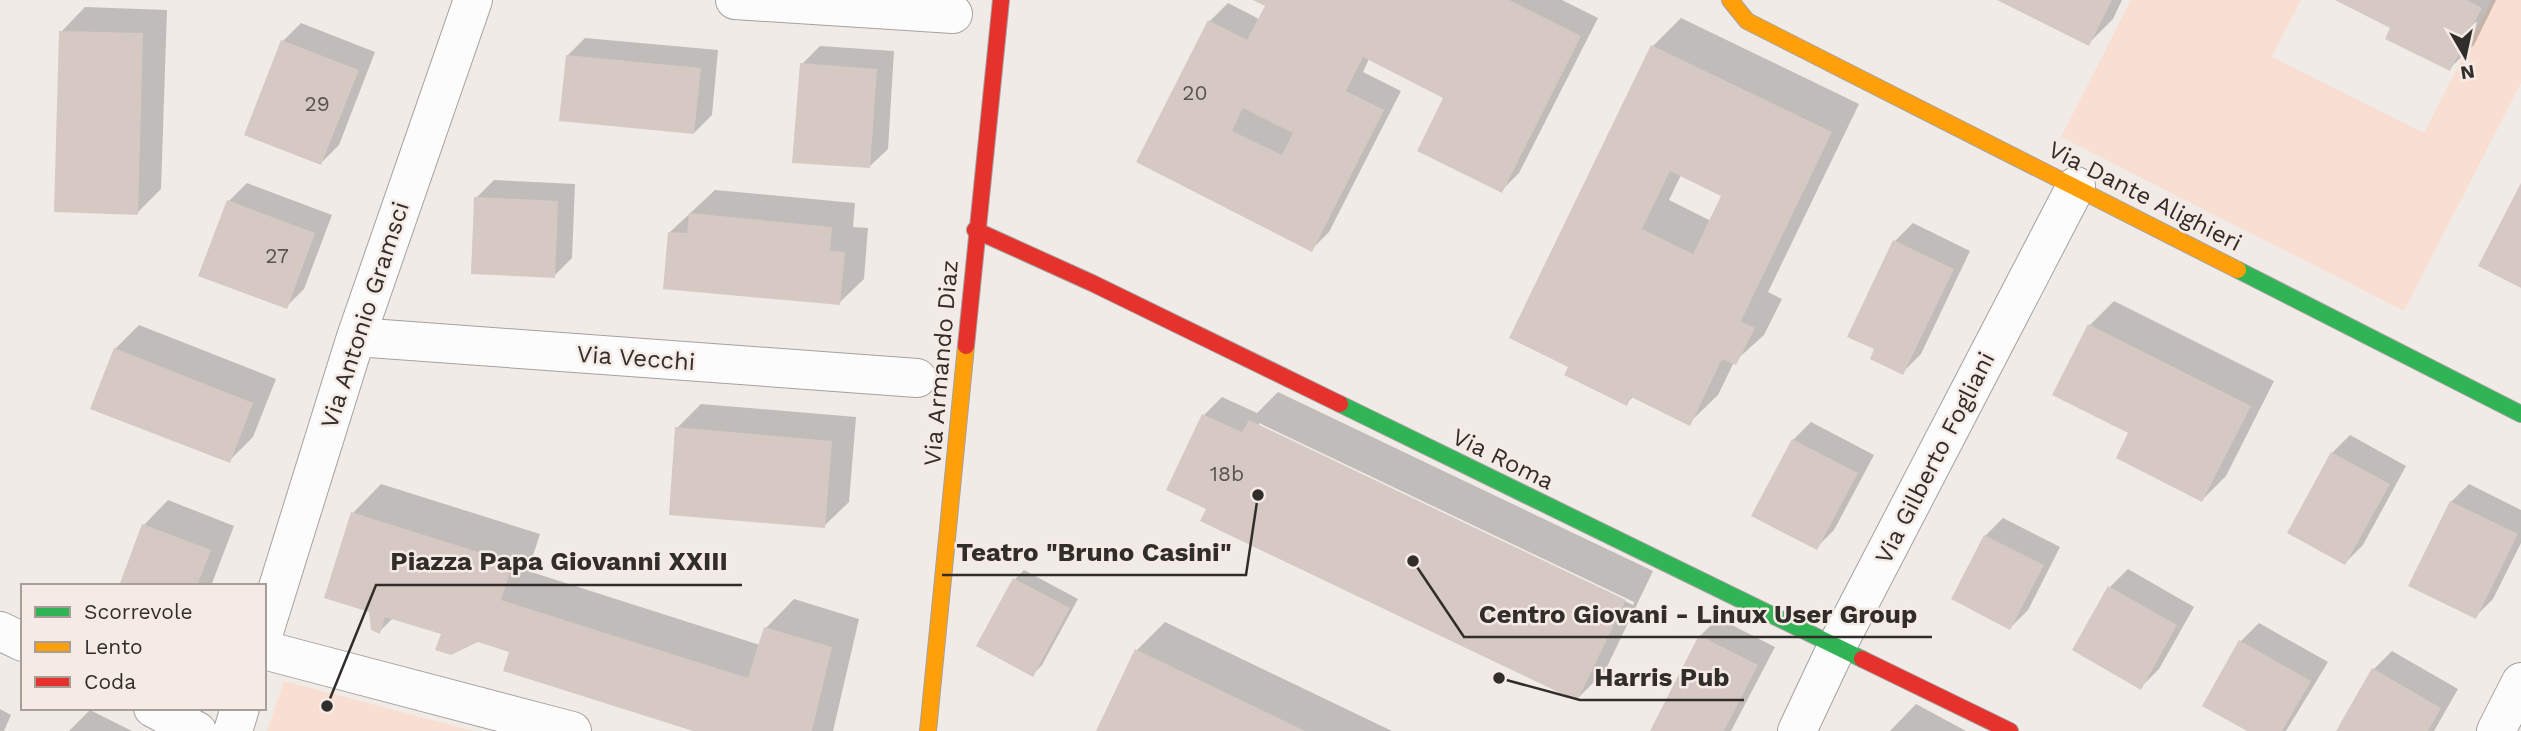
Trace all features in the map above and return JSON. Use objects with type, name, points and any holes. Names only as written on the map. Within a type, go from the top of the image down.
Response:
[{"type":"street","name":"Via Antonio Gramsci","points":[[266,626],[356,337],[473,0]]},
{"type":"street","points":[[735,0],[953,14]]},
{"type":"street","name":"Via Armando Diaz","points":[[928,731],[975,230],[1001,0]]},
{"type":"street","name":"Via Dante Alighieri","points":[[1730,0],[1747,21],[2521,414]]},
{"type":"street","name":"Via Gilberto Fogliani","points":[[1797,731],[1837,646],[2076,186]]},
{"type":"street","name":"Via Roma","points":[[975,230],[1092,283],[2010,731]]},
{"type":"street","name":"Via Vecchi","points":[[356,337],[917,378]]},
{"type":"street","points":[[0,631],[21,641]]},
{"type":"street","points":[[266,651],[572,731]]},
{"type":"street","points":[[2496,731],[2521,682]]},
{"type":"street","points":[[157,710],[197,731]]},
{"type":"street","points":[[233,731],[239,710]]},
{"type":"shaded area","points":[[2131,0],[2301,0],[2272,57],[2424,133],[2492,0],[2521,0],[2521,83],[2404,311],[2061,137]]},
{"type":"shaded area","points":[[284,681],[474,731],[267,731]]},
{"type":"building","points":[[1253,0],[1509,0],[1581,36],[1502,193],[1417,151],[1443,98],[1363,57],[1346,91],[1384,110],[1312,252],[1136,162],[1208,20],[1247,40],[1265,6]],"holes":[[[1243,108],[1293,133],[1282,155],[1232,131]]]},
{"type":"building","points":[[1997,0],[2112,0],[2089,46]]},
{"type":"building","points":[[2335,0],[2467,0],[2482,8],[2450,71],[2385,39],[2390,28]]},
{"type":"building","points":[[59,31],[143,33],[138,215],[54,212]]},
{"type":"building","points":[[281,40],[359,70],[321,165],[244,135]]},
{"type":"building","points":[[1651,45],[1832,132],[1741,321],[1755,328],[1736,365],[1722,359],[1690,426],[1631,397],[1627,406],[1564,375],[1568,367],[1509,338]],"holes":[[[1670,171],[1721,196],[1693,254],[1642,229]]]},
{"type":"building","points":[[566,55],[701,68],[694,134],[559,121]]},
{"type":"building","points":[[800,63],[877,69],[870,168],[792,163]]},
{"type":"building","points":[[2521,183],[2521,288],[2478,266]]},
{"type":"building","points":[[474,197],[558,201],[555,278],[471,274]]},
{"type":"building","points":[[227,200],[315,233],[287,309],[198,276]]},
{"type":"building","points":[[689,213],[832,227],[830,251],[845,252],[840,305],[663,289],[668,232],[687,233]]},
{"type":"building","points":[[1893,240],[1954,269],[1903,375],[1870,359],[1874,349],[1847,337]]},
{"type":"building","points":[[2088,324],[2251,406],[2202,502],[2116,458],[2128,433],[2052,395]]},
{"type":"building","points":[[114,348],[253,403],[230,463],[90,409]]},
{"type":"building","points":[[1202,414],[1242,432],[1249,420],[1626,600],[1577,701],[1200,521],[1206,509],[1166,490]]},
{"type":"building","points":[[675,427],[832,441],[825,528],[669,515]]},
{"type":"building","points":[[1792,439],[1858,473],[1817,550],[1751,516]]},
{"type":"building","points":[[2331,452],[2390,484],[2345,565],[2287,533]]},
{"type":"building","points":[[2450,501],[2518,534],[2476,619],[2408,586]]},
{"type":"building","points":[[351,512],[513,563],[501,600],[748,678],[764,627],[832,647],[812,731],[693,731],[503,671],[509,652],[478,642],[451,655],[435,650],[441,634],[385,617],[380,634],[371,630],[369,612],[324,598]]},
{"type":"building","points":[[142,524],[211,550],[198,584],[120,584]]},
{"type":"building","points":[[1984,535],[2044,565],[2010,630],[1951,599]]},
{"type":"building","points":[[1013,578],[1070,608],[1033,677],[976,646]]},
{"type":"building","points":[[2108,586],[2177,625],[2141,690],[2072,650]]},
{"type":"building","points":[[1699,635],[1758,665],[1724,731],[1650,731]]},
{"type":"building","points":[[2239,640],[2311,681],[2282,731],[2247,731],[2202,706]]},
{"type":"building","points":[[1135,649],[1305,731],[1096,731]]},
{"type":"building","points":[[2372,668],[2441,708],[2428,731],[2336,731]]},
{"type":"traffic: fast","points":[[2238,270],[2521,414]]},
{"type":"traffic: fast","points":[[1340,404],[1862,659]]},
{"type":"traffic: slow","points":[[1730,0],[1747,21],[2238,270]]},
{"type":"traffic: slow","points":[[928,731],[966,346]]},
{"type":"traffic: jam","points":[[966,346],[1001,0]]},
{"type":"traffic: jam","points":[[975,230],[1092,283],[1340,404]]},
{"type":"traffic: jam","points":[[1862,659],[2010,731]]},
{"type":"place","name":"Teatro \"Bruno Casini\"","points":[[1258,495]]},
{"type":"place","name":"Centro Giovani - Linux User Group","points":[[1413,561]]},
{"type":"place","name":"Harris Pub","points":[[1499,678]]},
{"type":"place","name":"Piazza Papa Giovanni XXIII","points":[[327,706]]}]
